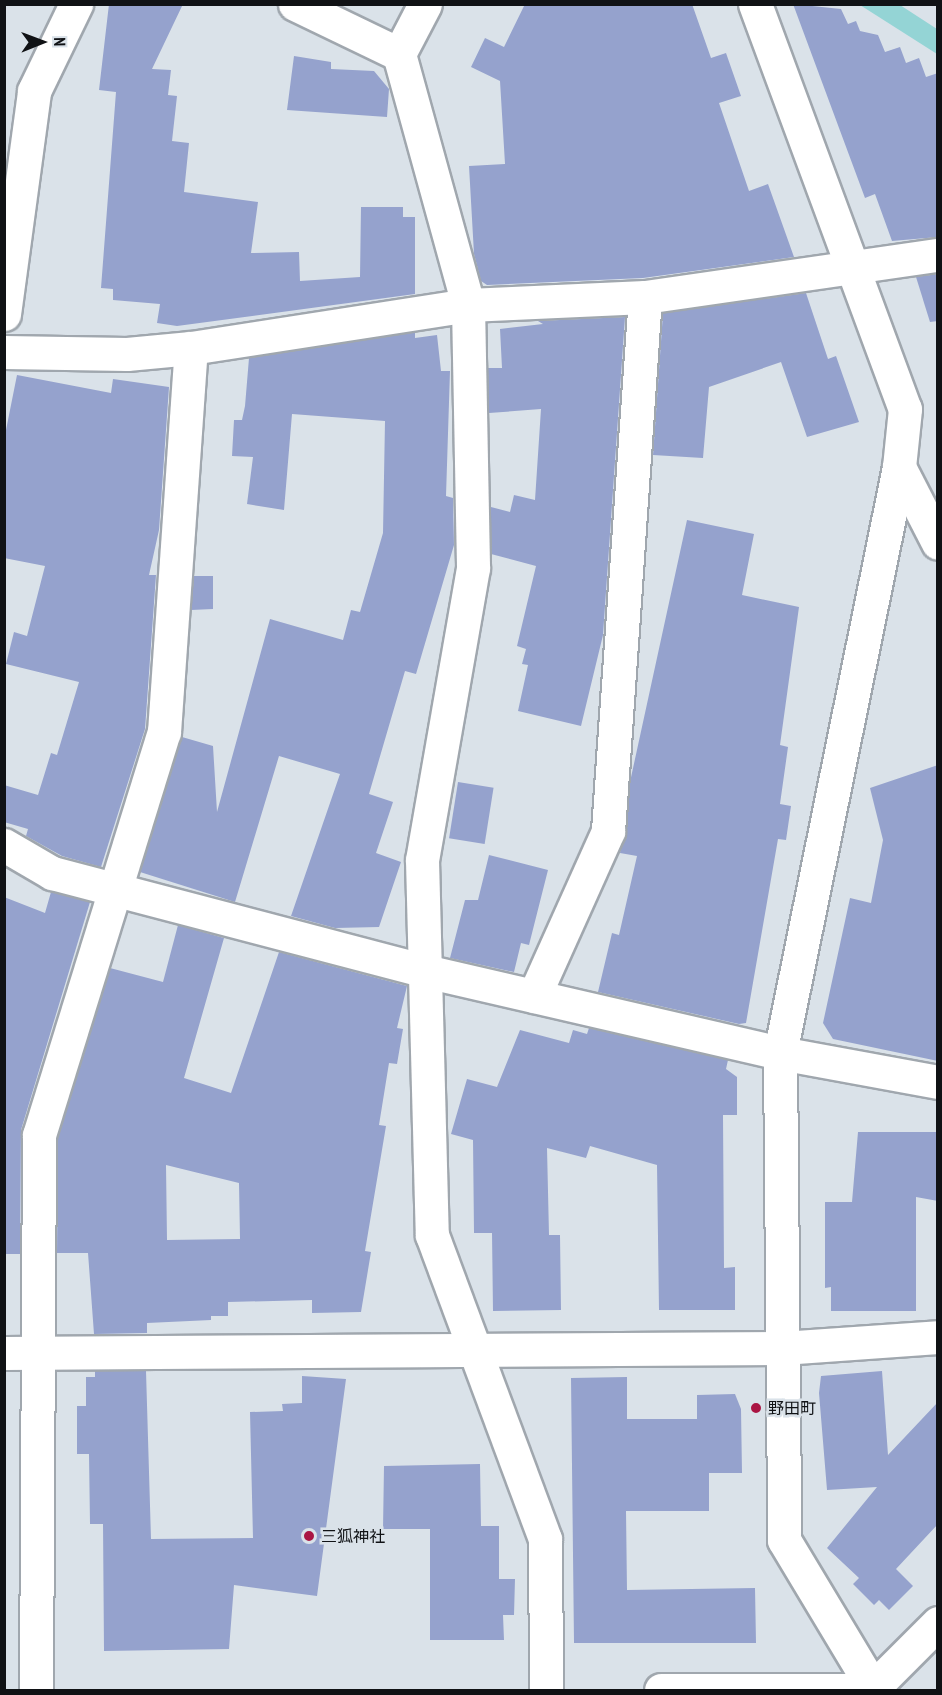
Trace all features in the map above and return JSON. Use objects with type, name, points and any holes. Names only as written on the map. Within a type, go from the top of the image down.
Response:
[{"type":"street","points":[[4,314],[34,91],[76,4]]},
{"type":"street","points":[[295,4],[399,54]]},
{"type":"street","points":[[425,4],[399,54],[468,305],[473,568],[422,860],[432,1235],[545,1539],[546,1690]]},
{"type":"street","points":[[755,4],[904,409],[899,467],[780,1053],[784,1540],[873,1689]]},
{"type":"street","points":[[4,352],[127,354],[191,348],[468,305],[645,297],[938,255]]},
{"type":"street","points":[[534,996],[608,831],[645,297]]},
{"type":"street","points":[[36,1690],[41,1352],[39,1135],[164,732],[191,348]]},
{"type":"street","points":[[899,467],[938,543]]},
{"type":"street","points":[[4,846],[51,873],[425,971],[780,1053],[938,1082]]},
{"type":"street","points":[[4,1353],[782,1348],[938,1337]]},
{"type":"street","points":[[661,1690],[873,1689],[938,1623]]},
{"type":"water","points":[[860,5],[900,5],[937,29],[937,54]]},
{"type":"building","points":[[109,4],[183,4],[152,69],[171,70],[168,95],[177,96],[172,141],[189,143],[184,192],[258,202],[251,253],[299,252],[300,281],[360,277],[361,207],[403,207],[403,217],[415,217],[415,294],[177,326],[157,323],[160,304],[113,300],[113,289],[101,288],[116,92],[99,90]]},
{"type":"building","points":[[525,4],[692,4],[711,58],[726,53],[741,96],[719,103],[749,191],[768,184],[794,257],[643,278],[487,285],[481,281],[474,254],[469,166],[505,164],[500,81],[471,67],[485,38],[504,47]]},
{"type":"building","points":[[793,4],[841,9],[848,24],[856,21],[860,31],[878,35],[885,52],[900,47],[906,63],[919,58],[926,77],[938,73],[938,237],[892,241],[875,194],[865,198]]},
{"type":"building","points":[[294,56],[331,62],[331,69],[374,71],[389,89],[387,117],[287,110]]},
{"type":"building","points":[[938,274],[938,321],[930,322],[916,277]]},
{"type":"building","points":[[806,293],[828,359],[836,356],[859,422],[807,437],[781,362],[709,387],[703,458],[653,455],[663,313]]},
{"type":"building","points":[[625,317],[603,635],[581,726],[518,711],[528,665],[522,664],[526,649],[517,646],[536,566],[491,554],[491,507],[510,512],[514,495],[535,500],[541,409],[489,413],[488,368],[502,368],[500,329],[543,324],[538,321]]},
{"type":"building","points":[[415,332],[415,338],[437,335],[441,371],[450,371],[446,496],[453,498],[454,545],[416,674],[405,671],[369,794],[393,802],[376,853],[401,862],[379,927],[335,928],[291,916],[340,774],[279,756],[235,902],[140,872],[182,737],[213,746],[217,812],[270,619],[343,640],[351,610],[360,612],[383,533],[385,421],[292,414],[284,510],[247,504],[253,457],[232,456],[234,420],[242,420],[245,406],[249,358]]},
{"type":"building","points":[[17,375],[111,393],[113,379],[169,387],[159,530],[149,575],[156,575],[145,729],[101,867],[62,856],[26,836],[28,829],[4,822],[4,785],[38,795],[51,753],[57,755],[79,682],[6,664],[14,632],[27,636],[45,566],[4,558],[4,440]]},
{"type":"building","points":[[687,520],[754,534],[742,595],[799,607],[780,745],[788,747],[780,804],[791,806],[786,840],[778,839],[746,1023],[739,1024],[598,992],[612,933],[619,935],[637,856],[620,853],[630,782]]},
{"type":"building","points":[[194,576],[213,576],[213,609],[191,610]]},
{"type":"building","points":[[938,765],[938,1061],[833,1039],[823,1023],[850,898],[871,903],[883,840],[870,788]]},
{"type":"building","points":[[458,782],[494,788],[485,844],[449,838]]},
{"type":"building","points":[[489,855],[548,870],[529,945],[521,943],[514,972],[450,958],[465,900],[478,900]]},
{"type":"building","points":[[51,892],[90,902],[21,1130],[20,1254],[4,1254],[4,897],[45,913]]},
{"type":"building","points":[[178,925],[224,938],[184,1078],[231,1093],[279,952],[407,986],[397,1028],[403,1029],[397,1064],[389,1063],[379,1125],[386,1126],[365,1251],[371,1252],[361,1312],[312,1313],[312,1300],[228,1302],[228,1316],[211,1316],[211,1320],[147,1323],[147,1333],[94,1334],[88,1253],[57,1253],[58,1138],[110,968],[163,982]],"holes":[[[166,1165],[239,1183],[240,1239],[167,1240]]]},
{"type":"building","points":[[589,1028],[728,1060],[726,1069],[737,1077],[737,1115],[723,1115],[724,1268],[735,1267],[735,1310],[659,1310],[657,1165],[590,1146],[586,1158],[547,1148],[549,1235],[560,1235],[561,1310],[493,1311],[492,1233],[474,1233],[473,1140],[451,1134],[467,1079],[497,1087],[520,1030],[569,1043],[573,1030],[587,1034]]},
{"type":"building","points":[[858,1132],[938,1132],[938,1201],[916,1197],[916,1311],[831,1311],[831,1287],[825,1288],[825,1202],[852,1202]]},
{"type":"building","points":[[95,1371],[146,1371],[151,1539],[253,1538],[250,1412],[283,1411],[282,1404],[302,1403],[302,1376],[346,1379],[317,1596],[234,1585],[229,1649],[104,1651],[103,1524],[90,1524],[89,1454],[77,1454],[77,1406],[86,1406],[86,1377],[95,1377]]},
{"type":"building","points":[[882,1371],[888,1455],[938,1402],[938,1524],[896,1569],[913,1586],[889,1610],[879,1600],[874,1605],[853,1584],[859,1578],[827,1548],[877,1487],[827,1490],[819,1393],[821,1376]]},
{"type":"building","points":[[627,1377],[627,1419],[697,1419],[697,1395],[735,1394],[741,1409],[742,1473],[709,1473],[709,1511],[626,1511],[627,1590],[755,1588],[756,1643],[574,1643],[571,1378]]},
{"type":"building","points":[[480,1464],[481,1526],[499,1526],[499,1579],[515,1579],[514,1615],[503,1615],[504,1640],[430,1640],[430,1529],[383,1529],[384,1466]]},
{"type":"place","name":"野田町","points":[[756,1408]]},
{"type":"place","name":"三狐神社","points":[[309,1536]]}]
